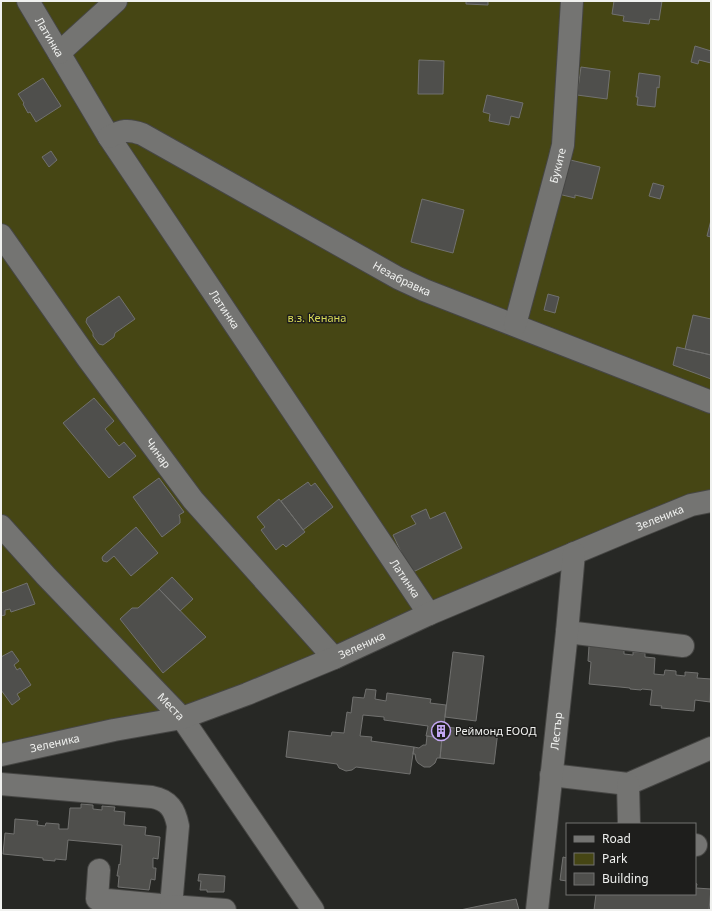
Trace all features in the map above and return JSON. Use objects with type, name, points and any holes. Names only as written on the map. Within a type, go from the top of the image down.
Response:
[{"type":"street","name":"Латинка","points":[[28,1],[109,137],[429,614]]},
{"type":"street","points":[[59,53],[116,1]]},
{"type":"street","name":"Буките","points":[[515,325],[563,145],[572,1]]},
{"type":"street","name":"Незабравка","points":[[109,137],[125,131],[142,134],[398,278],[711,402]]},
{"type":"street","name":"Чинар","points":[[1,235],[88,359],[193,500],[334,658]]},
{"type":"street","name":"Зеленика","points":[[1,755],[114,730],[182,718],[247,694],[334,658],[429,614],[574,552],[691,505],[711,501]]},
{"type":"street","name":"Места","points":[[1,526],[46,576],[182,718],[313,910]]},
{"type":"street","name":"Лестър","points":[[537,910],[567,632],[574,552]]},
{"type":"street","points":[[567,632],[683,646]]},
{"type":"street","points":[[551,775],[628,784],[711,748]]},
{"type":"street","points":[[1,784],[159,798],[168,805],[176,815],[178,826],[171,906]]},
{"type":"street","points":[[628,784],[629,823]]},
{"type":"street","points":[[100,870],[97,899],[225,910]]},
{"type":"green space","name":"в.з. Кенана","points":[[1,1],[711,1],[711,501],[182,718],[1,755]]},
{"type":"building","points":[[466,1],[488,1],[488,5],[466,4]]},
{"type":"building","points":[[614,1],[662,1],[659,20],[650,19],[649,24],[623,21],[624,16],[612,14]]},
{"type":"building","points":[[695,46],[711,51],[711,63],[699,60],[698,64],[691,62]]},
{"type":"building","points":[[419,60],[444,61],[443,94],[418,94]]},
{"type":"building","points":[[581,67],[610,71],[607,99],[577,95]]},
{"type":"building","points":[[639,73],[660,76],[659,88],[657,87],[655,107],[637,105],[638,97],[636,97]]},
{"type":"building","points":[[43,78],[61,106],[36,122],[30,112],[28,113],[18,94]]},
{"type":"building","points":[[487,95],[523,103],[519,118],[511,116],[509,125],[489,121],[490,114],[483,112]]},
{"type":"building","points":[[51,151],[57,160],[49,167],[42,157]]},
{"type":"building","points":[[562,158],[600,167],[592,199],[575,195],[575,198],[554,193]]},
{"type":"building","points":[[653,183],[664,186],[660,199],[649,196]]},
{"type":"building","points":[[422,199],[464,210],[453,253],[411,242]]},
{"type":"building","points":[[711,220],[711,237],[707,236]]},
{"type":"building","points":[[548,294],[559,297],[555,313],[544,310]]},
{"type":"building","points":[[119,296],[135,319],[115,333],[114,337],[103,345],[99,344],[86,322],[87,318]]},
{"type":"building","points":[[693,315],[711,319],[711,355],[685,349]]},
{"type":"building","points":[[677,347],[711,355],[711,379],[673,365]]},
{"type":"building","points":[[94,398],[114,421],[105,429],[119,446],[124,442],[136,456],[109,478],[63,423]]},
{"type":"building","points":[[159,478],[184,512],[179,515],[180,523],[162,537],[133,497]]},
{"type":"building","points":[[308,482],[311,486],[315,483],[333,507],[303,530],[281,501]]},
{"type":"building","points":[[279,499],[305,532],[286,547],[283,544],[276,550],[261,530],[265,527],[257,517]]},
{"type":"building","points":[[426,509],[430,519],[445,512],[462,548],[411,573],[393,535],[416,524],[411,516]]},
{"type":"building","points":[[136,527],[158,553],[131,576],[114,556],[107,562],[103,561],[102,558]]},
{"type":"building","points":[[172,577],[193,599],[180,611],[159,589]]},
{"type":"building","points":[[27,583],[35,604],[11,612],[10,609],[5,610],[5,615],[1,616],[1,593]]},
{"type":"building","points":[[159,589],[206,637],[163,673],[120,619],[132,608],[138,608]]},
{"type":"building","points":[[589,646],[624,649],[624,654],[633,655],[633,652],[645,653],[645,657],[655,658],[654,674],[664,675],[665,670],[676,671],[676,675],[685,676],[685,672],[698,673],[697,678],[711,679],[710,702],[695,700],[694,711],[661,708],[662,706],[650,705],[652,690],[589,684],[591,662],[588,661]]},
{"type":"building","points":[[12,651],[19,661],[14,665],[17,670],[20,668],[31,685],[17,694],[20,699],[12,705],[1,690],[1,657]]},
{"type":"building","points":[[453,652],[484,656],[476,721],[445,717]]},
{"type":"building","name":"Реймонд ЕООД","points":[[366,689],[376,690],[375,699],[386,701],[387,693],[431,699],[430,703],[446,705],[444,727],[455,728],[455,732],[481,736],[487,731],[498,731],[494,764],[440,758],[442,738],[426,736],[428,726],[384,720],[384,717],[363,715],[360,736],[372,737],[371,741],[414,747],[410,774],[356,767],[352,770],[346,771],[339,768],[337,764],[286,757],[289,731],[331,736],[332,732],[344,733],[347,712],[351,713],[353,697],[364,698]]},
{"type":"building","points":[[427,736],[442,738],[440,758],[437,758],[435,763],[430,767],[424,767],[418,763],[415,754],[413,754],[414,747],[419,748],[426,745]]},
{"type":"building","points":[[81,804],[93,805],[93,809],[102,810],[102,806],[115,807],[114,811],[125,812],[124,825],[146,827],[145,835],[160,837],[158,859],[153,858],[153,868],[156,868],[155,880],[151,879],[149,890],[118,887],[119,876],[117,876],[119,864],[120,865],[122,845],[68,840],[66,860],[55,859],[55,861],[43,860],[43,858],[3,854],[5,833],[14,834],[15,819],[38,821],[37,825],[45,826],[46,823],[59,824],[59,829],[68,829],[70,808],[81,808]]},
{"type":"building","points":[[563,857],[566,858],[566,881],[560,880]]},
{"type":"building","points":[[199,874],[225,876],[224,892],[207,892],[207,890],[200,890],[201,881],[198,881]]},
{"type":"building","points":[[696,888],[711,889],[709,910],[594,910],[596,895],[696,895]]},
{"type":"building","points":[[516,899],[519,910],[460,910],[484,905]]},
{"type":"place","name":"Реймонд ЕООД","points":[[441,731]]}]
